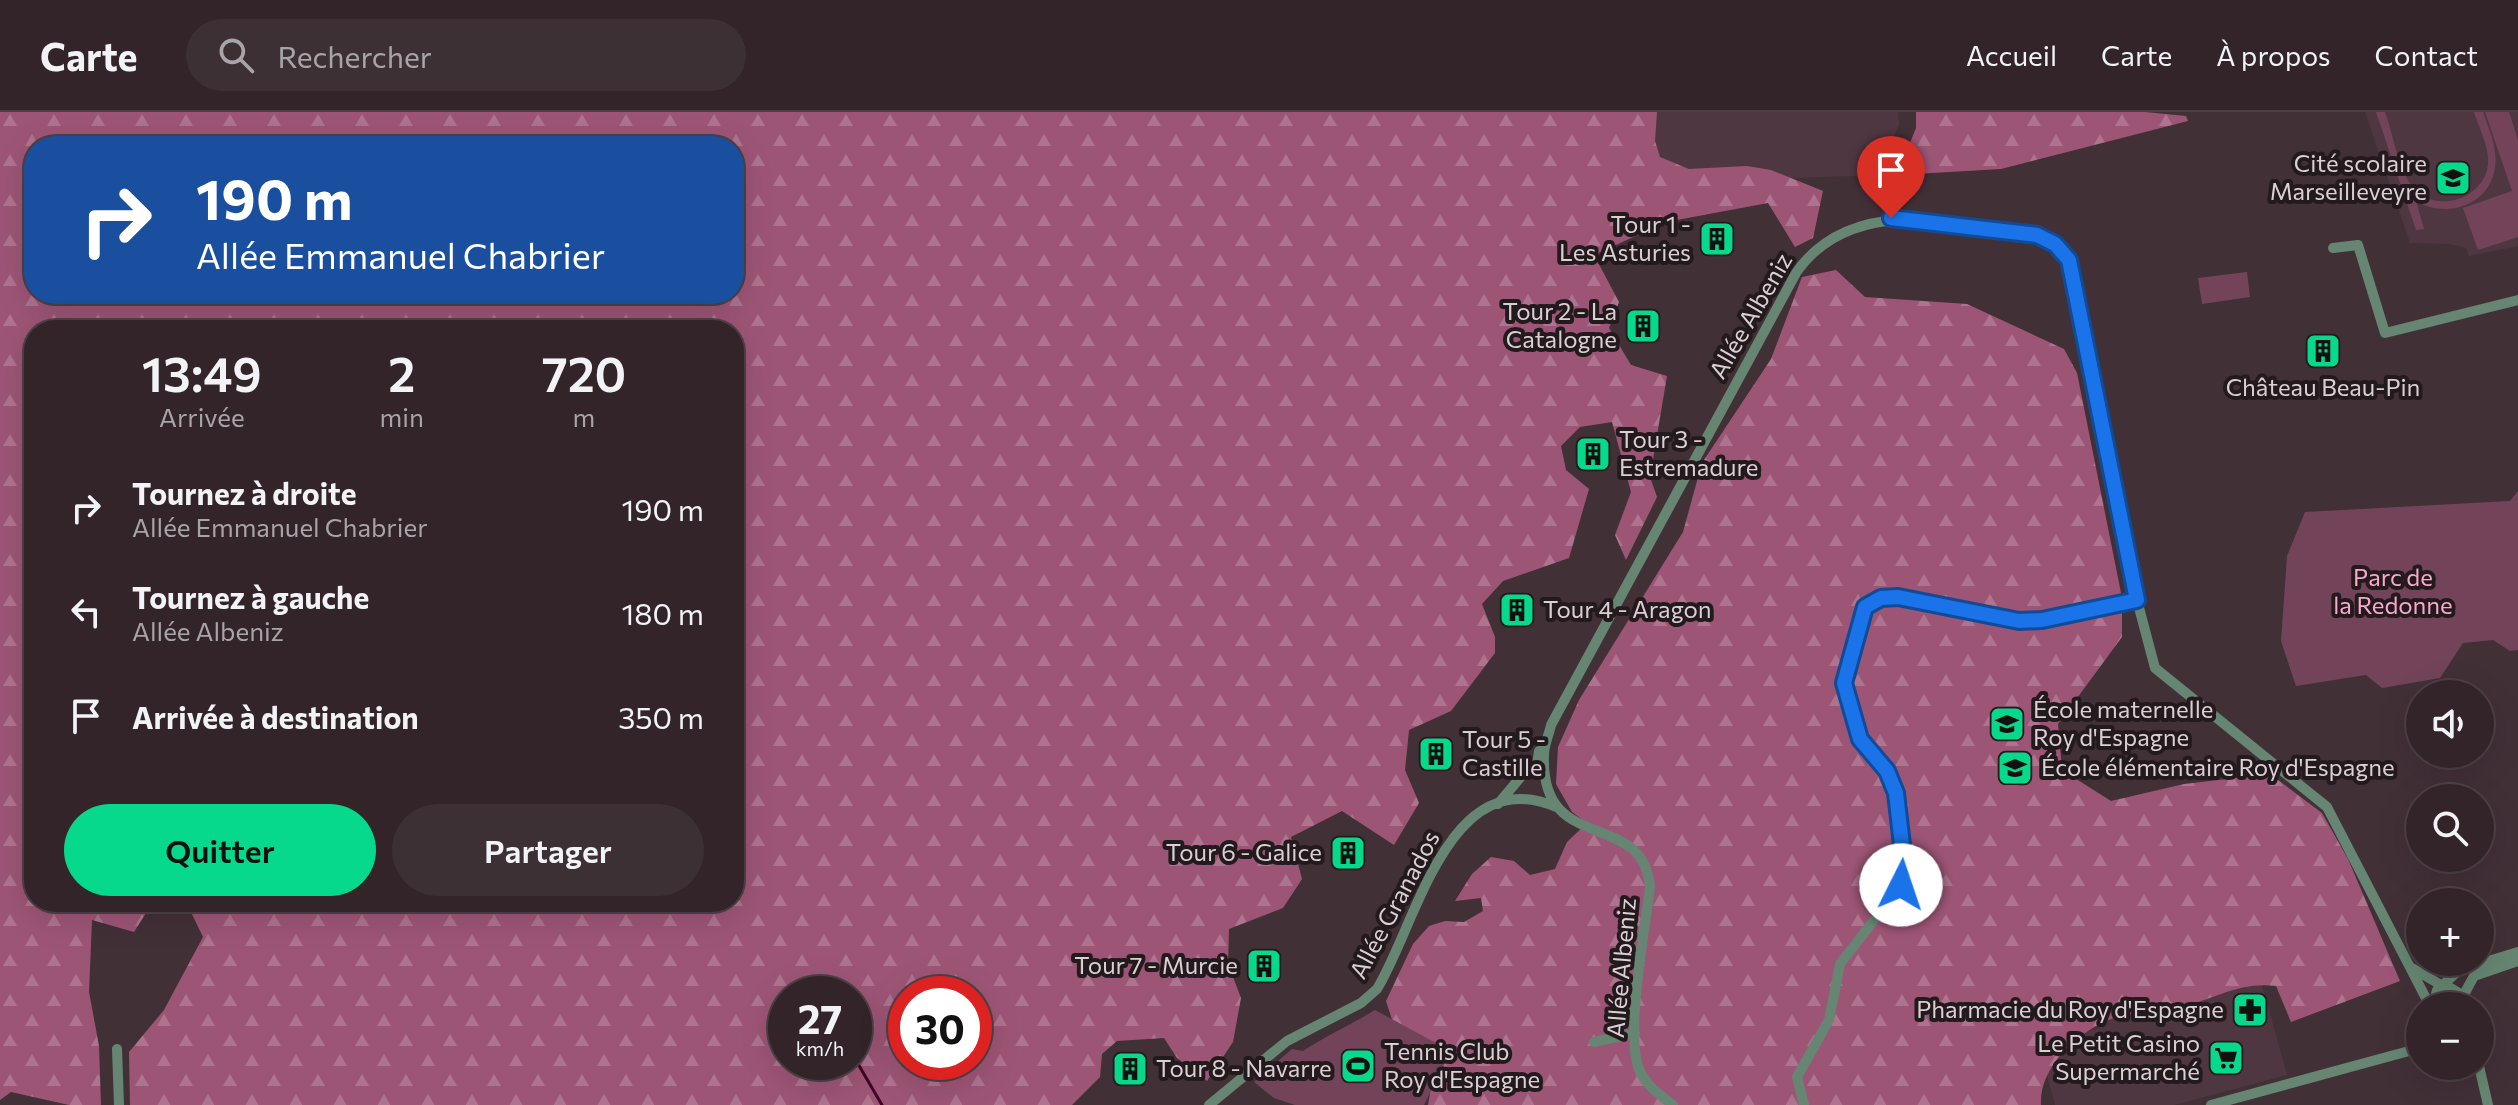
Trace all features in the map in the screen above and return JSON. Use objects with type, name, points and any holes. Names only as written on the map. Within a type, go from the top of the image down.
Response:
[{"type":"street","name":"Allée Albeniz","points":[[1673,1105],[1651,1088],[1641,1074],[1636,1058],[1635,1033],[1650,887],[1645,866],[1626,842],[1576,824],[1556,807],[1546,778],[1544,754],[1551,725],[1796,273],[1825,243],[1857,227],[1891,218],[2037,235],[2055,244],[2069,260],[2137,600],[2155,668],[2327,807],[2406,957]]},
{"type":"street","points":[[2333,248],[2358,245],[2385,333],[2518,300]]},
{"type":"street","points":[[1804,1105],[1797,1077],[1829,1020],[1840,964],[1901,885],[1905,871],[1896,793],[1887,771],[1860,739],[1844,683],[1865,607],[1881,598],[1898,597],[2019,621],[2042,620],[2137,600]]},
{"type":"street","name":"Allée Granados","points":[[1498,804],[1524,773],[1537,765],[1541,741],[1551,725]]},
{"type":"street","name":"Allée Albeniz","points":[[1537,765],[1546,778]]},
{"type":"street","name":"Allée Granados","points":[[1209,1105],[1287,1041],[1361,1003],[1377,989],[1450,839],[1471,818],[1498,804],[1529,797],[1556,807]]},
{"type":"street","points":[[2439,992],[2459,970],[2518,952]]},
{"type":"street","points":[[2467,992],[2474,976],[2518,961]]},
{"type":"street","points":[[2428,976],[2452,992]]},
{"type":"street","points":[[1594,1042],[1635,1033]]},
{"type":"street","points":[[117,1049],[119,1105]]},
{"type":"street","points":[[2401,1052],[2406,1049]]},
{"type":"street","points":[[2211,1105],[2406,1051]]},
{"type":"street","points":[[2481,1080],[2488,1105]]},
{"type":"shaded area","points":[[1425,112],[1898,112],[1899,124],[1879,175],[1677,182]]},
{"type":"shaded area","name":"Cité scolaire Marseilleveyre","points":[[2365,112],[2518,112],[2518,246],[2469,256],[2466,248],[2451,244],[2410,243]]},
{"type":"shaded area","points":[[2256,963],[2287,1075],[2174,1105],[2055,1105],[2039,1045],[2100,1028],[2094,1007]]},
{"type":"green space","points":[[0,112],[1657,112],[1655,141],[1660,157],[1689,169],[1747,166],[1771,170],[1823,191],[1813,238],[1795,247],[1768,203],[1666,222],[1594,255],[1619,302],[1609,328],[1631,365],[1667,376],[1650,477],[1657,497],[1626,560],[1615,535],[1631,492],[1612,422],[1580,427],[1561,446],[1566,470],[1589,489],[1569,558],[1503,581],[1482,604],[1495,637],[1495,653],[1451,711],[1409,730],[1405,770],[1419,803],[1394,845],[1342,811],[1291,837],[1302,879],[1283,908],[1229,929],[1228,964],[1241,998],[1233,1042],[1207,1081],[1177,1058],[1164,1038],[1117,1041],[1102,1054],[1100,1077],[1072,1105],[130,1105],[129,1052],[164,1010],[203,937],[191,912],[744,912],[744,320],[24,320],[24,912],[147,912],[134,932],[92,920],[89,992],[99,1046],[101,1105],[69,1105],[11,1092],[0,1100]]},
{"type":"green space","name":"Cité scolaire Marseilleveyre","points":[[1916,112],[2145,112],[2186,116],[2188,121],[2001,169],[1897,175],[1916,128]]},
{"type":"green space","points":[[2376,112],[2385,112],[2409,182],[2418,193],[2441,201],[2466,196],[2484,178],[2488,165],[2487,152],[2474,112],[2483,112],[2496,161],[2491,181],[2484,192],[2464,206],[2453,208],[2440,209],[2416,201],[2424,229],[2416,230]]},
{"type":"green space","points":[[2485,112],[2509,112],[2518,140],[2518,237],[2478,250],[2463,208],[2512,191]]},
{"type":"green space","points":[[1836,270],[1865,297],[1967,304],[2064,349],[2077,373],[2122,598],[2122,637],[2058,724],[2062,770],[2111,801],[2184,784],[2270,774],[2322,813],[2348,859],[2400,981],[2291,1022],[2276,986],[2263,985],[2240,988],[2186,1006],[2135,1013],[2106,1021],[2082,1035],[2061,1054],[2046,1078],[2041,1105],[1428,1105],[1432,1081],[1394,1026],[1386,1001],[1413,944],[1429,926],[1445,921],[1464,922],[1483,911],[1481,898],[1455,901],[1472,874],[1491,857],[1514,861],[1530,875],[1555,869],[1567,842],[1587,823],[1572,812],[1556,784],[1558,747],[1579,700],[1683,532],[1702,463],[1771,359],[1802,277]]},
{"type":"green space","points":[[2247,272],[2250,297],[2202,304],[2198,278]]},
{"type":"green space","name":"Parc de la Redonne","points":[[2518,491],[2518,650],[2510,651],[2493,640],[2463,643],[2440,678],[2406,680],[2406,684],[2382,688],[2366,675],[2296,686],[2281,641],[2287,556],[2305,512],[2510,501]]},
{"type":"green space","name":"Tennis Club Roy d'Espagne","points":[[1375,1010],[1451,1051],[1424,1105],[1295,1105],[1274,1098],[1254,1082],[1292,1049],[1303,1051]]},
{"type":"waterway","points":[[867,1080],[882,1105]]},
{"type":"place","name":"Cité scolaire Marseilleveyre","points":[[2453,178]]},
{"type":"place","name":"Tour 1 - Les Asturies","points":[[1717,239]]},
{"type":"place","name":"Tour 2 - La Catalogne","points":[[1643,326]]},
{"type":"place","name":"Château Beau-Pin","points":[[2323,351]]},
{"type":"place","name":"Tour 3 - Estremadure","points":[[1593,454]]},
{"type":"place","name":"Tour 4 - Aragon","points":[[1517,610]]},
{"type":"place","name":"École maternelle Roy d'Espagne","points":[[2007,724]]},
{"type":"place","name":"Tour 5 - Castille","points":[[1436,754]]},
{"type":"place","name":"École élémentaire Roy d'Espagne","points":[[2015,768]]},
{"type":"place","name":"Tour 6 - Galice","points":[[1348,853]]},
{"type":"place","name":"Tour 7 - Murcie","points":[[1264,966]]},
{"type":"place","name":"Pharmacie du Roy d'Espagne","points":[[2250,1010]]},
{"type":"place","name":"Le Petit Casino Supermarché","points":[[2226,1058]]},
{"type":"place","name":"Tennis Club Roy d'Espagne","points":[[1358,1066]]},
{"type":"place","name":"Tour 8 - Navarre","points":[[1130,1069]]},
{"type":"route","points":[[1891,218],[1966,224],[2037,235],[2055,244],[2069,260],[2137,600],[2042,620],[2019,621],[1889,596],[1865,607],[1844,683],[1860,739],[1887,771],[1896,793],[1904,849],[1905,871],[1901,885]]}]
